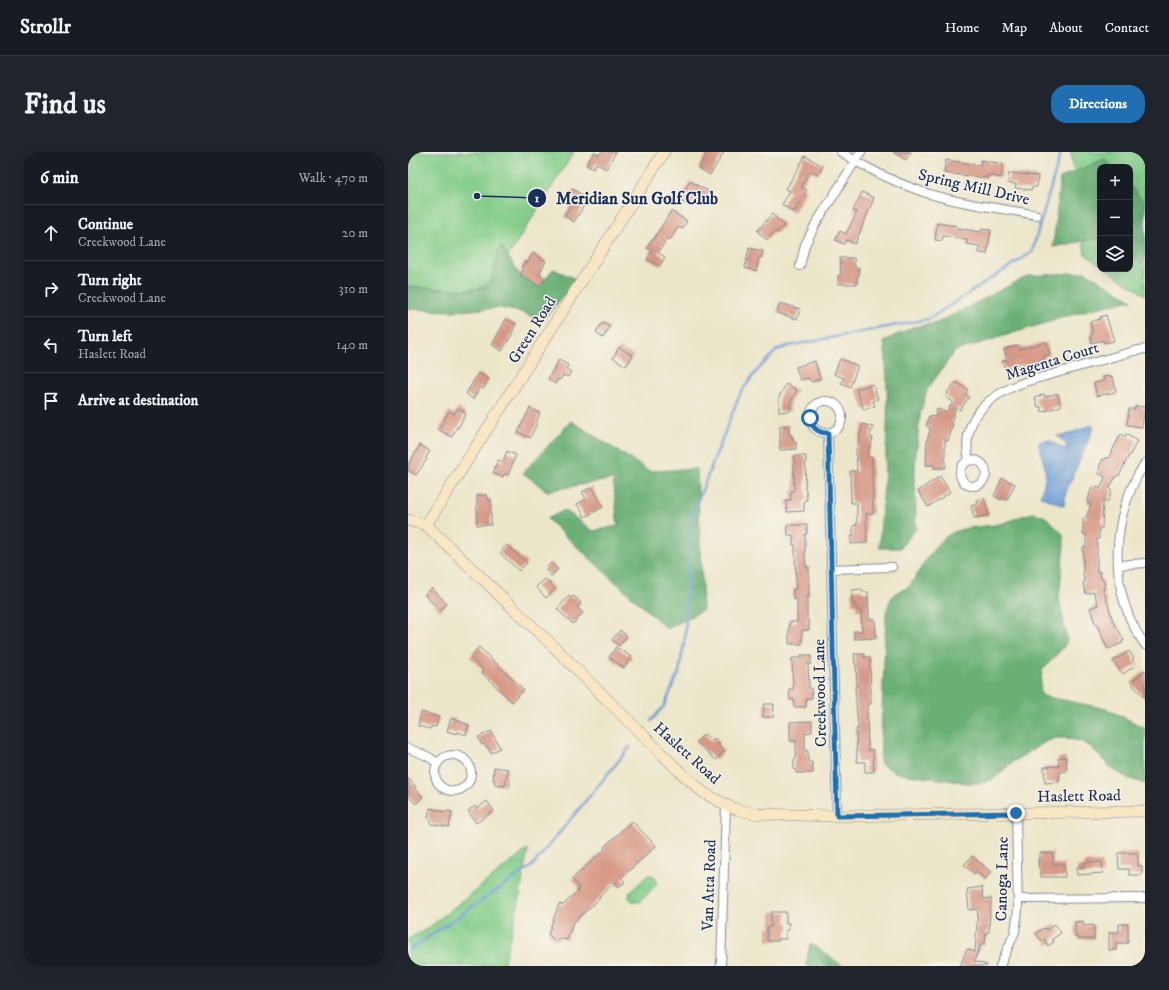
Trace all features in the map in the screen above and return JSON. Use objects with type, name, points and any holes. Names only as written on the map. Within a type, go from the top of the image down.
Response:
[{"type":"street","name":"Green Road","points":[[426,525],[664,152]]},
{"type":"street","name":"Spring Mill Drive","points":[[840,152],[855,162],[893,180],[929,194],[958,201],[1037,215]]},
{"type":"street","points":[[800,266],[803,252],[815,225],[861,152]]},
{"type":"street","name":"Magenta Court","points":[[970,461],[967,444],[970,428],[982,406],[996,396],[1025,382],[1145,349]]},
{"type":"street","points":[[823,401],[832,402],[840,408],[843,416],[838,429],[834,432],[828,433],[816,430],[813,427],[810,418],[815,406],[823,401]]},
{"type":"street","name":"Creekwood Lane","points":[[828,433],[837,816]]},
{"type":"street","points":[[1145,463],[1132,487],[1123,512],[1118,537],[1118,565],[1122,592],[1136,630],[1145,645]]},
{"type":"street","name":"Haslett Road","points":[[408,520],[426,525],[555,648],[678,770],[704,793],[738,810],[757,814],[837,816],[1145,811]]},
{"type":"street","points":[[1118,565],[1145,563]]},
{"type":"street","points":[[831,569],[892,567]]},
{"type":"street","points":[[408,748],[429,757],[437,763]]},
{"type":"street","points":[[448,755],[458,755],[466,760],[471,773],[466,786],[457,790],[448,790],[444,788],[437,782],[435,777],[435,768],[437,763],[448,755]]},
{"type":"street","name":"Van Atta Road","points":[[721,966],[726,805]]},
{"type":"street","name":"Canoga Lane","points":[[1000,966],[1015,932],[1017,921],[1016,813]]},
{"type":"street","points":[[1018,900],[1145,898]]},
{"type":"green space","points":[[408,152],[574,152],[484,294],[408,297]]},
{"type":"green space","points":[[1071,152],[1145,152],[1145,295],[1110,272],[1133,272],[1133,164],[1097,164],[1097,263],[1085,254]]},
{"type":"green space","points":[[1105,159],[1109,164],[1097,164],[1097,239],[1053,247],[1060,178]]},
{"type":"green space","points":[[1133,189],[1145,203],[1145,260],[1142,264],[1133,256]]},
{"type":"green space","points":[[501,246],[520,275],[540,286],[553,269],[578,280],[545,317],[538,319],[521,312],[500,308],[456,311],[408,309],[408,286],[463,290],[483,287],[488,284],[491,280],[497,255]]},
{"type":"green space","points":[[1086,272],[1132,300],[1091,309],[955,351],[927,390],[920,414],[915,467],[916,529],[900,548],[879,548],[887,419],[884,341],[913,327],[937,323],[1028,276]]},
{"type":"green space","points":[[571,421],[649,471],[697,469],[703,610],[667,629],[547,519],[565,510],[593,531],[618,526],[613,479],[547,491],[523,473]]},
{"type":"green space","points":[[1035,513],[1046,517],[1063,534],[1064,545],[1059,598],[1067,638],[1063,648],[1042,670],[1040,692],[1043,696],[1107,709],[1145,728],[1145,784],[1128,778],[1112,769],[1090,746],[1068,738],[1056,738],[1045,742],[1014,761],[992,780],[981,783],[969,783],[895,772],[880,763],[886,613],[891,599],[897,592],[909,587],[929,556],[947,536],[959,530],[1000,524]]},
{"type":"green space","points":[[528,849],[518,906],[503,966],[408,966],[408,939],[427,929]]},
{"type":"green space","points":[[648,875],[655,878],[656,885],[641,901],[633,902],[629,898],[630,892]]},
{"type":"green space","points":[[810,943],[843,966],[806,966]]},
{"type":"water","points":[[1092,425],[1094,427],[1066,492],[1064,506],[1040,496],[1045,481],[1045,470],[1039,442],[1048,440],[1064,449],[1067,445],[1057,436],[1065,435]]},
{"type":"building","points":[[594,152],[599,155],[601,152],[616,152],[606,169],[596,163],[593,169],[586,165]]},
{"type":"building","points":[[708,152],[724,152],[710,175],[698,168]]},
{"type":"building","points":[[893,152],[911,152],[906,160]]},
{"type":"building","points":[[805,156],[823,166],[818,175],[810,171],[801,187],[807,190],[794,212],[782,205],[790,191],[786,189]]},
{"type":"building","points":[[946,160],[980,165],[981,160],[1003,164],[1001,178],[988,175],[987,178],[944,173]]},
{"type":"building","points":[[1009,173],[1038,176],[1037,187],[1032,187],[1031,190],[1015,188],[1016,184],[1008,183]]},
{"type":"building","points":[[690,181],[708,191],[703,200],[697,197],[691,207],[679,200]]},
{"type":"building","points":[[573,189],[588,199],[574,222],[564,216],[574,200],[568,196]]},
{"type":"building","points":[[862,192],[874,198],[855,244],[846,240],[844,244],[835,240],[840,231],[846,234],[857,212],[853,211]]},
{"type":"building","points":[[671,211],[687,221],[682,229],[678,227],[670,240],[667,238],[658,253],[665,257],[660,266],[647,259],[652,250],[647,248]]},
{"type":"building","points":[[772,214],[784,225],[777,233],[775,231],[767,240],[757,231]]},
{"type":"building","points":[[937,223],[981,232],[982,229],[991,230],[987,254],[979,253],[980,246],[966,244],[967,240],[943,236],[942,241],[935,240]]},
{"type":"building","points":[[749,248],[763,251],[761,258],[759,258],[756,271],[745,268]]},
{"type":"building","points":[[533,253],[546,261],[539,274],[545,278],[540,287],[520,275],[523,269],[521,268],[525,261],[527,263]]},
{"type":"building","points":[[840,258],[854,258],[855,268],[859,268],[857,284],[838,284],[838,275],[841,275]]},
{"type":"building","points":[[780,303],[800,309],[797,319],[777,313]]},
{"type":"building","points":[[1106,315],[1114,341],[1104,343],[1103,340],[1092,343],[1090,335],[1093,334],[1090,322],[1100,319],[1100,317]]},
{"type":"building","points":[[506,319],[516,324],[512,332],[513,333],[502,351],[492,345]]},
{"type":"building","points":[[602,323],[610,327],[603,338],[596,333]]},
{"type":"building","points":[[1046,342],[1050,355],[1044,356],[1045,360],[1005,369],[1002,361],[1007,360],[1004,349],[1019,345],[1020,349]]},
{"type":"building","points":[[619,347],[633,356],[626,366],[613,358]]},
{"type":"building","points":[[840,359],[858,366],[850,387],[841,383],[844,378],[834,374]]},
{"type":"building","points":[[559,360],[568,365],[566,369],[571,372],[568,377],[563,375],[555,384],[548,379]]},
{"type":"building","points":[[815,361],[820,379],[811,382],[808,378],[800,380],[796,367]]},
{"type":"building","points":[[478,373],[489,379],[483,389],[480,387],[473,399],[466,394]]},
{"type":"building","points":[[1103,377],[1113,377],[1116,392],[1097,396],[1094,383],[1104,381]]},
{"type":"building","points":[[956,382],[968,390],[965,395],[969,397],[960,410],[956,407],[951,423],[953,424],[948,441],[945,440],[945,468],[934,468],[934,465],[926,465],[927,440],[930,427],[926,426],[929,416],[935,417],[937,409],[946,412],[953,402],[946,397],[947,392]]},
{"type":"building","points":[[786,384],[797,390],[790,403],[790,411],[779,412],[779,397]]},
{"type":"building","points":[[873,384],[878,399],[873,401],[875,406],[864,410],[856,389]]},
{"type":"building","points":[[1057,393],[1061,406],[1042,412],[1040,406],[1038,407],[1035,398],[1044,394],[1045,397]]},
{"type":"building","points":[[1135,406],[1145,407],[1142,427],[1127,425],[1129,409],[1135,409]]},
{"type":"building","points":[[458,408],[466,413],[452,437],[439,430],[449,411],[454,414]]},
{"type":"building","points":[[530,408],[540,413],[530,438],[518,432]]},
{"type":"building","points":[[863,424],[873,427],[870,435],[871,438],[873,438],[867,457],[872,457],[873,514],[866,514],[867,543],[851,544],[853,526],[857,525],[857,503],[851,503],[850,471],[857,471],[856,451]]},
{"type":"building","points":[[789,425],[789,435],[791,434],[791,437],[793,437],[793,442],[796,442],[796,449],[780,450],[780,426]]},
{"type":"building","points":[[1121,434],[1125,437],[1126,434],[1137,441],[1119,476],[1117,475],[1109,488],[1111,489],[1111,493],[1108,501],[1103,501],[1102,528],[1099,528],[1099,539],[1097,539],[1097,572],[1100,572],[1101,579],[1103,579],[1105,587],[1103,588],[1113,621],[1124,640],[1122,641],[1123,643],[1108,649],[1095,623],[1090,608],[1098,605],[1094,592],[1086,594],[1083,583],[1085,582],[1083,574],[1083,547],[1086,547],[1086,534],[1083,534],[1083,518],[1086,518],[1091,504],[1087,503],[1092,487],[1101,488],[1105,477],[1098,473],[1099,467],[1103,459],[1105,460],[1106,457],[1108,459]]},
{"type":"building","points":[[420,445],[430,451],[426,458],[427,459],[416,475],[408,470],[408,465]]},
{"type":"building","points":[[507,451],[516,455],[508,475],[504,474],[503,477],[493,473],[498,460],[503,462]]},
{"type":"building","points":[[794,456],[806,456],[805,490],[807,500],[804,502],[804,511],[787,512],[786,500],[791,500],[791,491],[794,491]]},
{"type":"building","points":[[940,476],[950,492],[928,507],[918,491]]},
{"type":"building","points":[[1002,478],[1015,484],[1007,500],[1002,498],[1001,500],[994,496]]},
{"type":"building","points":[[592,487],[603,507],[585,517],[577,504],[586,499],[582,492]]},
{"type":"building","points":[[477,495],[487,495],[488,500],[491,499],[491,525],[477,525]]},
{"type":"building","points":[[984,498],[989,515],[974,518],[971,506],[978,504],[977,500]]},
{"type":"building","points":[[787,525],[807,525],[807,534],[805,534],[805,555],[806,567],[809,567],[807,621],[809,621],[809,630],[802,630],[802,644],[789,644],[789,622],[797,622],[797,599],[793,599],[793,589],[796,589],[795,545],[793,545],[793,535],[788,535]]},
{"type":"building","points":[[507,545],[527,563],[519,571],[500,553]]},
{"type":"building","points":[[551,563],[558,569],[551,576],[545,569]]},
{"type":"building","points":[[545,579],[555,589],[546,598],[536,587]]},
{"type":"building","points":[[432,588],[447,604],[440,611],[425,595]]},
{"type":"building","points":[[862,589],[862,592],[868,592],[869,619],[875,619],[876,638],[854,639],[854,631],[862,631],[861,610],[856,610],[856,604],[852,604],[852,590]]},
{"type":"building","points":[[569,596],[571,598],[574,596],[581,603],[577,607],[583,613],[573,624],[557,609]]},
{"type":"building","points":[[620,630],[627,636],[619,646],[612,640]]},
{"type":"building","points":[[479,647],[524,690],[512,702],[481,672],[483,670],[470,657]]},
{"type":"building","points":[[616,647],[632,657],[624,668],[609,657]]},
{"type":"building","points":[[1129,651],[1134,659],[1132,660],[1136,665],[1123,674],[1113,661]]},
{"type":"building","points":[[854,654],[864,654],[864,657],[870,657],[871,704],[868,704],[867,709],[868,750],[873,750],[874,772],[865,772],[865,762],[857,762],[856,729],[858,729],[855,686],[857,686]]},
{"type":"building","points":[[801,655],[811,655],[811,664],[808,664],[809,688],[811,688],[812,698],[806,699],[806,707],[794,707],[794,699],[790,700],[789,689],[793,689],[792,658],[801,658]]},
{"type":"building","points":[[1145,670],[1145,698],[1131,683]]},
{"type":"building","points":[[764,704],[774,704],[773,717],[763,717]]},
{"type":"building","points":[[421,712],[439,717],[436,727],[432,726],[430,729],[418,726]]},
{"type":"building","points":[[451,718],[469,725],[466,735],[458,732],[457,734],[447,731]]},
{"type":"building","points":[[812,721],[812,732],[805,733],[805,751],[808,751],[808,762],[812,762],[813,773],[796,773],[796,770],[794,770],[794,759],[796,759],[796,741],[790,741],[790,722]]},
{"type":"building","points":[[491,731],[500,748],[491,753],[487,746],[486,747],[484,744],[482,745],[478,737]]},
{"type":"building","points":[[704,734],[712,741],[715,738],[720,743],[718,745],[724,751],[716,760],[696,742]]},
{"type":"building","points":[[1066,757],[1067,771],[1060,772],[1059,782],[1045,783],[1044,767],[1059,766],[1058,758]]},
{"type":"building","points":[[494,767],[508,769],[505,786],[494,785]]},
{"type":"building","points":[[408,778],[423,797],[416,804],[408,796]]},
{"type":"building","points":[[487,801],[494,811],[476,823],[468,811],[475,806],[477,809]]},
{"type":"building","points":[[430,808],[445,812],[452,812],[449,827],[431,824],[431,819],[428,818]]},
{"type":"building","points":[[632,821],[656,846],[621,878],[625,882],[619,887],[615,882],[573,923],[567,940],[560,938],[555,941],[548,934],[559,904],[563,905],[578,891],[578,886],[572,879],[605,849],[604,847]]},
{"type":"building","points":[[1040,853],[1053,853],[1053,864],[1064,864],[1065,877],[1041,877],[1041,869],[1039,869],[1038,859],[1040,859]]},
{"type":"building","points":[[1118,853],[1138,853],[1138,866],[1142,866],[1142,875],[1129,875],[1129,869],[1119,869]]},
{"type":"building","points":[[972,856],[991,872],[985,879],[977,872],[974,874],[964,865]]},
{"type":"building","points":[[1084,862],[1102,862],[1103,873],[1077,875],[1077,867],[1084,867]]},
{"type":"building","points":[[982,887],[983,899],[991,898],[989,932],[986,932],[985,944],[981,944],[974,961],[987,966],[960,966],[967,949],[975,952],[978,909],[969,910],[967,889]]},
{"type":"building","points":[[771,912],[786,912],[786,923],[789,923],[789,930],[786,930],[786,939],[767,941],[767,927],[771,927]]},
{"type":"building","points":[[1083,921],[1084,926],[1094,925],[1094,939],[1078,939],[1078,937],[1075,937],[1075,922]]},
{"type":"building","points":[[1055,924],[1061,933],[1052,939],[1054,942],[1048,946],[1044,939],[1042,941],[1036,933],[1044,928],[1046,930]]},
{"type":"building","points":[[1119,924],[1128,924],[1128,943],[1116,943],[1116,950],[1109,950],[1109,932],[1119,932]]},
{"type":"waterway","points":[[651,721],[664,706],[679,672],[685,637],[691,518],[740,394],[755,373],[777,350],[788,346],[929,319],[1032,252],[1061,152]]},
{"type":"waterway","points":[[408,951],[532,866],[630,747]]},
{"type":"place","name":"Meridian Sun Golf Club","points":[[477,196]]},
{"type":"route","points":[[810,418],[811,423],[816,430],[828,433],[837,816],[1016,813]]}]
